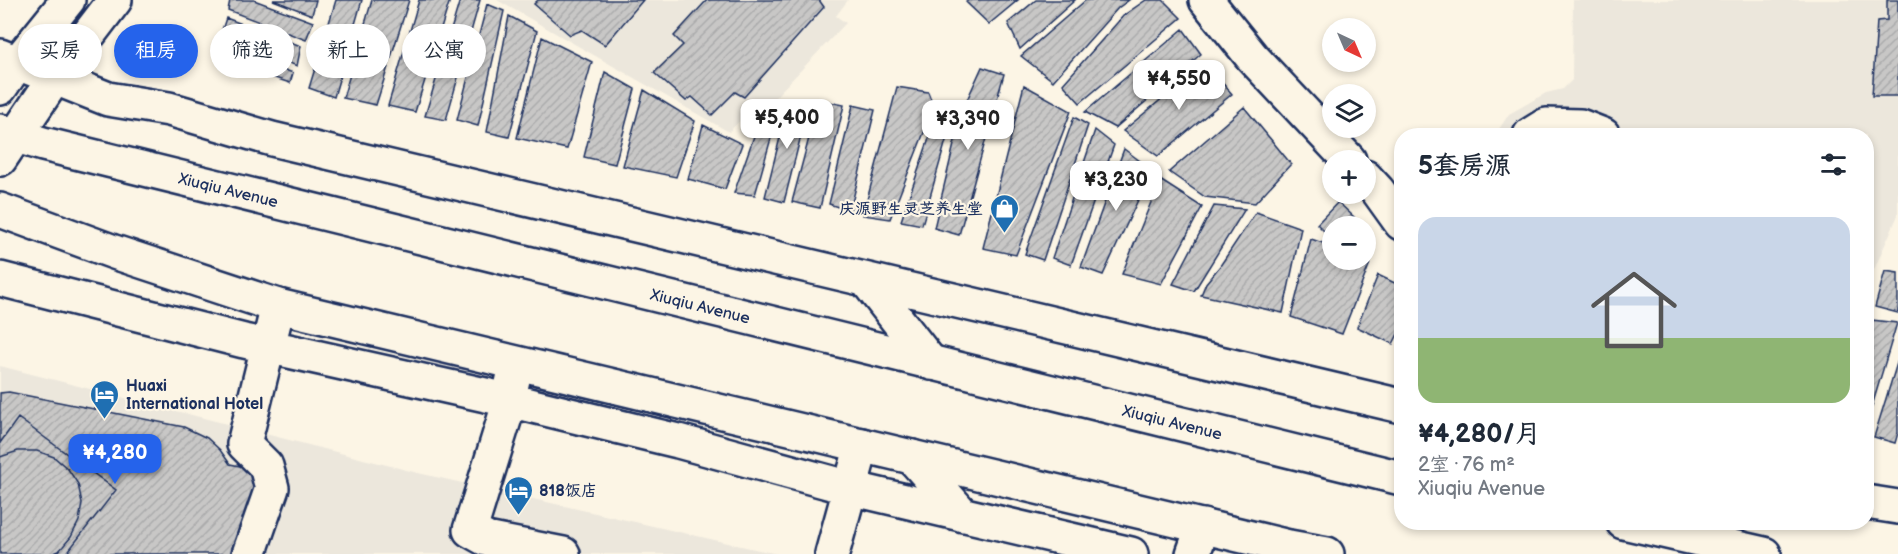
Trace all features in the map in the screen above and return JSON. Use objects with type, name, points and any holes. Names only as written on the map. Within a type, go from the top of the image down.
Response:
[{"type":"main road","points":[[6,69],[68,0]]},
{"type":"main road","points":[[97,24],[115,0]]},
{"type":"main road","points":[[1206,0],[1252,57],[1340,150]]},
{"type":"main road","points":[[5,142],[55,78]]},
{"type":"main road","points":[[58,78],[108,99],[169,109],[283,142],[1394,403]]},
{"type":"main road","points":[[1541,128],[1546,125],[1585,128]]},
{"type":"main road","name":"Xiuqiu Avenue","points":[[5,142],[43,144],[1394,476]]},
{"type":"main road","points":[[1376,189],[1394,213]]},
{"type":"main road","points":[[0,210],[114,252],[278,306],[912,457],[1198,540],[1327,554]]},
{"type":"main road","points":[[0,279],[244,341],[508,399],[678,441],[850,488],[1131,554]]},
{"type":"main road","points":[[867,281],[932,363]]},
{"type":"main road","points":[[249,554],[272,488],[266,466],[244,444],[278,306]]},
{"type":"main road","points":[[517,363],[470,530],[486,539],[563,554]]},
{"type":"main road","points":[[832,554],[862,445]]},
{"type":"main road","points":[[912,457],[963,515]]},
{"type":"main road","points":[[1874,503],[1898,507]]},
{"type":"main road","points":[[1680,530],[1764,554]]},
{"type":"shaded area","points":[[497,0],[848,0],[836,16],[846,23],[759,114],[750,110],[729,132]]},
{"type":"shaded area","points":[[1573,0],[1898,0],[1898,215],[1874,270],[1874,128],[1500,128],[1509,114],[1546,93],[1563,89],[1572,80]]},
{"type":"shaded area","name":"Huaxi International Hotel","points":[[0,366],[418,473],[777,554],[0,554]]},
{"type":"building","points":[[230,0],[254,0],[313,22],[306,24],[306,40],[294,35],[294,24],[264,24],[228,10]]},
{"type":"building","points":[[273,0],[316,0],[312,15]]},
{"type":"building","points":[[336,0],[362,0],[355,24],[329,24]]},
{"type":"building","points":[[372,0],[409,0],[390,60],[390,24],[365,24]]},
{"type":"building","points":[[419,0],[450,0],[442,24],[412,24]]},
{"type":"building","points":[[460,0],[480,0],[473,24],[453,24]]},
{"type":"building","points":[[538,0],[643,0],[605,45],[582,30],[570,35],[534,4]]},
{"type":"building","points":[[707,0],[819,0],[824,7],[744,97],[735,92],[712,115],[692,97],[686,101],[654,73],[683,45],[674,36]]},
{"type":"building","points":[[969,0],[1018,0],[989,24],[966,2]]},
{"type":"building","points":[[1036,0],[1075,0],[1020,49],[1008,23]]},
{"type":"building","points":[[1086,0],[1129,0],[1118,8],[1053,81],[1021,56]]},
{"type":"building","points":[[1146,0],[1163,0],[1181,18],[1080,103],[1063,84],[1124,15]]},
{"type":"building","points":[[1887,0],[1898,0],[1898,96],[1872,96],[1877,21],[1887,20]]},
{"type":"building","points":[[487,4],[504,11],[478,126],[457,120],[468,78],[486,78],[486,24],[482,24]]},
{"type":"building","points":[[509,16],[537,31],[509,137],[487,132]]},
{"type":"building","points":[[226,18],[242,24],[224,24]]},
{"type":"building","points":[[1183,29],[1201,54],[1115,128],[1085,112]]},
{"type":"building","points":[[542,37],[592,62],[567,149],[517,138]]},
{"type":"building","points":[[294,43],[301,46],[297,66],[294,65]]},
{"type":"building","points":[[402,58],[402,78],[426,78],[415,112],[388,106]]},
{"type":"building","points":[[1205,63],[1232,94],[1158,156],[1123,131]]},
{"type":"building","points":[[982,67],[1004,74],[959,235],[934,228],[962,111]]},
{"type":"building","points":[[605,72],[635,89],[615,164],[584,157]]},
{"type":"building","points":[[275,78],[292,78],[290,83]]},
{"type":"building","points":[[312,78],[339,78],[334,97],[309,88]]},
{"type":"building","points":[[349,78],[384,78],[376,105],[343,98]]},
{"type":"building","points":[[436,78],[458,78],[446,120],[425,116]]},
{"type":"building","points":[[1024,85],[1071,111],[1016,255],[983,248]]},
{"type":"building","points":[[897,87],[928,92],[934,107],[890,219],[863,215]]},
{"type":"building","points":[[644,90],[695,121],[676,177],[623,166]]},
{"type":"building","points":[[790,98],[809,104],[784,202],[765,197]]},
{"type":"building","points":[[819,100],[844,105],[820,208],[792,202]]},
{"type":"building","points":[[853,105],[875,110],[850,211],[829,204]]},
{"type":"building","points":[[1244,107],[1291,164],[1255,203],[1205,197],[1169,172]]},
{"type":"building","points":[[938,112],[953,116],[922,225],[901,221]]},
{"type":"building","points":[[1074,117],[1088,125],[1043,260],[1025,254]]},
{"type":"building","points":[[760,119],[775,124],[755,195],[734,193]]},
{"type":"building","points":[[703,125],[742,144],[725,189],[688,179]]},
{"type":"building","points":[[1095,130],[1114,145],[1071,265],[1052,258]]},
{"type":"building","points":[[1124,149],[1152,170],[1103,275],[1081,267]]},
{"type":"building","points":[[1160,180],[1202,207],[1161,284],[1122,274]]},
{"type":"building","points":[[1336,204],[1340,204],[1353,216],[1325,216]]},
{"type":"building","points":[[1214,206],[1245,209],[1194,291],[1173,284]]},
{"type":"building","points":[[1256,212],[1301,228],[1283,313],[1201,295],[1206,283]]},
{"type":"building","points":[[1322,219],[1322,229],[1317,224]]},
{"type":"building","points":[[1311,239],[1322,243],[1322,270],[1367,270],[1342,334],[1291,317]]},
{"type":"building","points":[[1885,271],[1898,273],[1898,313],[1875,307]]},
{"type":"building","points":[[1378,275],[1394,283],[1393,344],[1357,327]]},
{"type":"building","points":[[1874,320],[1897,323],[1874,399]]},
{"type":"building","points":[[1898,360],[1898,433],[1895,443],[1874,437]]},
{"type":"building","points":[[9,392],[184,427],[207,438],[230,464],[255,469],[264,480],[238,554],[0,554],[0,393]]},
{"type":"building","points":[[18,418],[116,490],[66,554],[0,554],[0,443]]},
{"type":"building","points":[[18,451],[37,451],[54,457],[68,469],[78,484],[82,503],[79,521],[71,537],[59,551],[52,554],[0,554],[0,457]]},
{"type":"place","name":"庆源野生灵芝养生堂","points":[[1004,234]]},
{"type":"place","name":"Huaxi International Hotel","points":[[105,420]]},
{"type":"place","name":"818饭店","points":[[518,516]]}]
